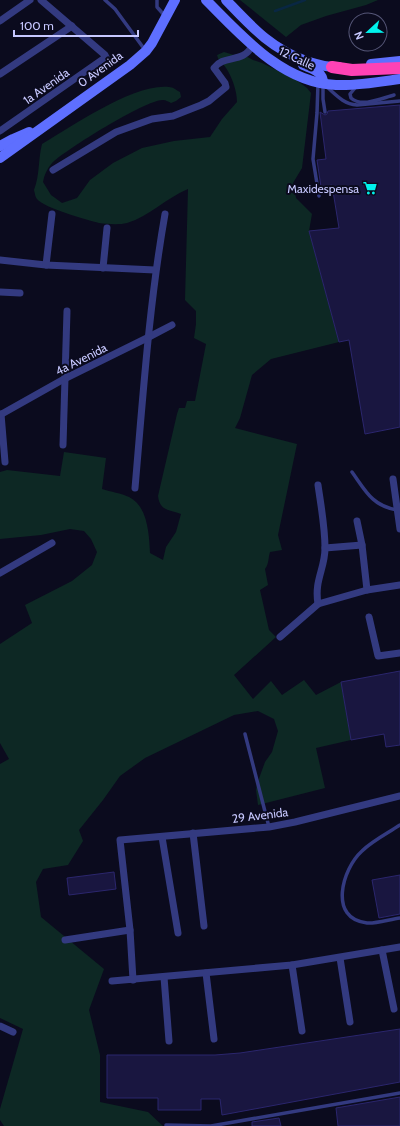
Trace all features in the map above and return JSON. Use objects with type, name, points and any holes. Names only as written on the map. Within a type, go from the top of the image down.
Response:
[{"type":"highway","points":[[332,67],[352,70],[396,62]]},
{"type":"main road","name":"0 Avenida","points":[[0,158],[130,65],[146,51],[176,0]]},
{"type":"main road","name":"12 Calle","points":[[206,0],[252,46],[270,60],[306,78],[335,85],[400,79]]},
{"type":"main road","name":"12 Calle","points":[[226,0],[257,31],[284,52],[312,63],[332,67]]},
{"type":"main road","points":[[284,52],[296,62],[319,72],[322,75],[321,82]]},
{"type":"main road","name":"0 Avenida","points":[[0,146],[13,138],[40,128]]},
{"type":"street","points":[[0,21],[30,0]]},
{"type":"street","points":[[0,74],[72,26],[41,0]]},
{"type":"street","name":"1a Avenida","points":[[0,131],[105,59],[105,55],[72,26]]},
{"type":"street","points":[[53,170],[116,132],[152,119],[173,116],[209,102],[226,87],[225,83],[214,68],[216,65],[221,62],[245,55],[252,46]]},
{"type":"street","points":[[46,265],[52,214]]},
{"type":"street","points":[[135,488],[147,338],[155,270],[165,214]]},
{"type":"street","points":[[103,268],[107,228]]},
{"type":"street","points":[[0,260],[46,265],[155,270]]},
{"type":"street","points":[[0,292],[20,293]]},
{"type":"street","points":[[63,445],[67,312]]},
{"type":"street","name":"4a Avenida","points":[[0,414],[64,379],[172,325]]},
{"type":"street","points":[[0,414],[5,462]]},
{"type":"street","points":[[393,479],[400,529]]},
{"type":"street","points":[[318,485],[325,548],[324,560],[317,582],[318,604]]},
{"type":"street","points":[[357,522],[362,545],[368,590]]},
{"type":"street","points":[[0,573],[52,543]]},
{"type":"street","points":[[325,548],[362,545]]},
{"type":"street","points":[[280,637],[318,604],[368,590],[400,585]]},
{"type":"street","points":[[369,617],[378,656],[400,653]]},
{"type":"street","name":"29 Avenida","points":[[130,930],[120,840],[269,827],[400,796]]},
{"type":"street","points":[[194,833],[204,926]]},
{"type":"street","points":[[162,837],[178,933]]},
{"type":"street","points":[[65,940],[130,930],[133,980]]},
{"type":"street","points":[[112,982],[292,965],[400,948]]},
{"type":"street","points":[[382,950],[394,1009]]},
{"type":"street","points":[[340,958],[350,1022]]},
{"type":"street","points":[[292,965],[302,1031]]},
{"type":"street","points":[[206,973],[214,1039]]},
{"type":"street","points":[[164,977],[169,1041]]},
{"type":"street","points":[[0,1026],[13,1032]]},
{"type":"lane","points":[[105,0],[114,9],[146,51]]},
{"type":"lane","points":[[157,0],[156,7],[166,17]]},
{"type":"lane","points":[[321,82],[339,98],[350,104],[392,104],[400,101]]},
{"type":"lane","points":[[321,82],[325,112]]},
{"type":"lane","points":[[319,196],[312,159],[321,82]]},
{"type":"lane","points":[[364,83],[351,91],[351,98],[354,101],[376,101],[400,94]]},
{"type":"lane","points":[[392,104],[392,98],[394,95]]},
{"type":"lane","points":[[352,472],[371,498],[387,508],[397,510]]},
{"type":"lane","points":[[245,734],[269,827]]},
{"type":"lane","points":[[400,825],[362,850],[350,864],[344,879],[342,897],[345,910],[353,919],[368,924],[400,918]]},
{"type":"lane","points":[[166,1125],[211,1126],[400,1093]]},
{"type":"green space","points":[[240,0],[378,0],[301,25],[286,37]]},
{"type":"green space","points":[[224,52],[234,55],[242,54],[262,63],[295,79],[311,93],[302,168],[293,183],[296,198],[312,214],[309,231],[339,342],[271,359],[252,375],[240,418],[235,428],[297,444],[278,535],[282,550],[270,552],[265,569],[268,585],[260,590],[269,630],[276,637],[234,675],[253,699],[271,681],[282,695],[304,680],[316,695],[341,682],[351,740],[316,748],[325,788],[258,805],[256,790],[257,784],[265,762],[272,752],[278,731],[274,719],[258,711],[234,715],[145,758],[120,776],[79,830],[83,841],[68,865],[43,869],[36,882],[41,917],[104,969],[89,1010],[100,1055],[100,1102],[148,1112],[163,1126],[4,1126],[0,1120],[0,1109],[23,1029],[0,1018],[0,764],[9,759],[0,743],[0,644],[32,623],[25,605],[72,581],[92,565],[97,552],[91,539],[84,531],[70,529],[41,535],[0,539],[0,472],[7,470],[60,476],[64,452],[106,458],[102,489],[129,497],[135,501],[144,514],[148,530],[150,553],[163,560],[166,547],[176,532],[181,514],[165,509],[159,501],[158,496],[179,408],[185,408],[187,401],[195,401],[206,344],[194,338],[196,311],[185,300],[188,189],[172,197],[151,212],[127,223],[99,223],[76,216],[48,206],[35,196],[34,190],[42,144],[104,107],[139,92],[155,88],[170,87],[180,92],[181,97],[176,101],[171,103],[163,100],[154,102],[124,116],[89,137],[52,163],[46,172],[43,182],[51,195],[62,203],[77,198],[90,180],[113,163],[142,148],[174,141],[210,137],[222,119],[237,102],[232,80],[217,55]]},
{"type":"building","points":[[400,105],[400,427],[365,434],[349,340],[339,342],[309,231],[339,228],[332,185],[321,187],[317,160],[326,159],[320,112],[325,115],[328,111]]},
{"type":"building","points":[[400,671],[400,745],[386,747],[384,734],[351,740],[341,682]]},
{"type":"building","points":[[114,872],[116,889],[69,895],[67,878]]},
{"type":"building","points":[[400,875],[400,914],[379,918],[372,880]]},
{"type":"building","points":[[400,1029],[400,1082],[222,1115],[220,1099],[201,1099],[201,1110],[158,1110],[158,1098],[107,1098],[107,1055],[215,1055],[240,1053]]},
{"type":"building","points":[[400,1097],[400,1126],[338,1126],[336,1108]]},
{"type":"building","points":[[279,1118],[281,1126],[252,1126],[252,1122]]},
{"type":"waterway","points":[[275,11],[305,0]]},
{"type":"place","name":"Maxidespensa","points":[[370,188]]}]
